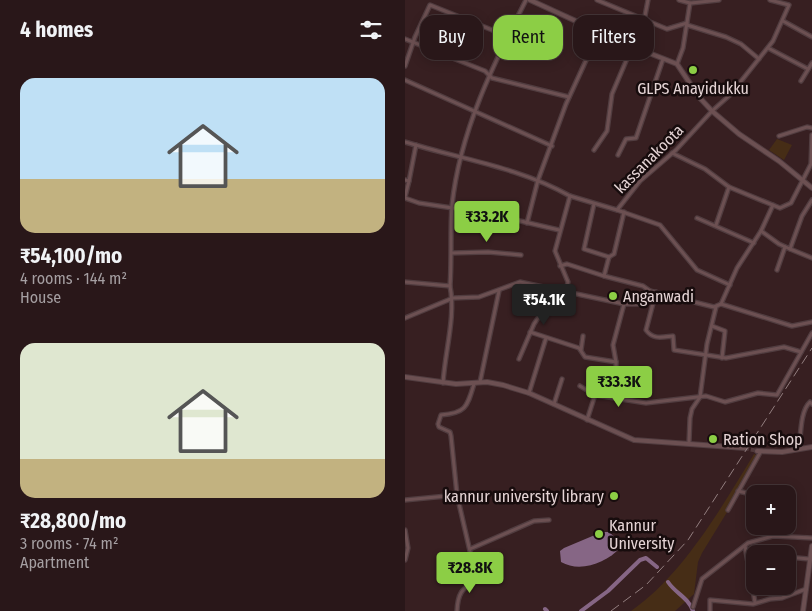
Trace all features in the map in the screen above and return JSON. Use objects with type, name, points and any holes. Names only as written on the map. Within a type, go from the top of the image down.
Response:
[{"type":"street","points":[[519,15],[528,0],[573,20]]},
{"type":"street","points":[[599,0],[631,15]]},
{"type":"street","points":[[645,15],[648,0]]},
{"type":"street","points":[[679,0],[690,3],[719,0]]},
{"type":"street","points":[[770,0],[789,5],[783,21],[812,37]]},
{"type":"street","points":[[677,64],[683,48],[690,3]]},
{"type":"street","points":[[405,66],[413,42],[430,5],[493,30]]},
{"type":"street","name":"kassanakoota","points":[[405,142],[538,180],[570,196],[617,210],[640,181],[672,153],[730,95],[768,48],[783,21]]},
{"type":"street","points":[[654,24],[669,29],[681,23],[687,24],[741,44],[759,59]]},
{"type":"street","points":[[405,39],[485,71],[492,78],[569,97]]},
{"type":"street","points":[[768,48],[808,70]]},
{"type":"street","points":[[654,56],[677,64],[699,97],[712,111],[739,134],[779,161],[812,188]]},
{"type":"street","points":[[618,155],[626,139],[637,138],[663,59]]},
{"type":"street","points":[[443,383],[445,350],[453,298],[450,286],[452,207],[461,157],[475,112],[496,60]]},
{"type":"street","points":[[527,223],[538,180],[569,97],[586,60]]},
{"type":"street","points":[[594,150],[607,131],[612,94],[626,60]]},
{"type":"street","points":[[801,81],[812,63]]},
{"type":"street","points":[[405,80],[552,146]]},
{"type":"street","points":[[779,136],[807,127],[812,128]]},
{"type":"street","points":[[672,153],[705,169],[729,187],[781,208],[787,207],[811,164],[812,135]]},
{"type":"street","points":[[416,145],[405,198],[559,230]]},
{"type":"street","points":[[716,225],[729,187]]},
{"type":"street","points":[[566,291],[568,282],[555,251],[559,230],[570,196]]},
{"type":"street","points":[[789,249],[802,216],[812,200]]},
{"type":"street","points":[[594,204],[585,249],[609,257]]},
{"type":"street","points":[[561,266],[567,264],[643,286],[649,291],[717,306],[721,304],[737,268],[761,231],[773,205]]},
{"type":"street","points":[[617,210],[660,225],[697,270],[730,286]]},
{"type":"street","points":[[604,276],[609,257],[614,254],[623,212]]},
{"type":"street","points":[[697,218],[754,243]]},
{"type":"street","points":[[761,231],[785,247],[812,258]]},
{"type":"street","points":[[777,270],[785,247]]},
{"type":"street","points":[[452,253],[488,252],[521,255]]},
{"type":"street","points":[[405,282],[450,286]]},
{"type":"street","points":[[405,318],[453,298],[479,297],[520,282],[624,304],[644,304],[649,291]]},
{"type":"street","points":[[519,359],[530,332],[542,312],[547,288]]},
{"type":"street","points":[[480,382],[499,291]]},
{"type":"street","points":[[656,292],[646,330],[650,336],[673,336],[674,350],[722,358],[735,358],[785,347],[801,352]]},
{"type":"street","points":[[616,398],[614,336],[624,304]]},
{"type":"street","points":[[721,304],[792,326],[812,322]]},
{"type":"street","points":[[689,442],[692,409],[700,397],[705,356],[717,306]]},
{"type":"street","points":[[712,326],[725,331],[722,358]]},
{"type":"street","points":[[530,332],[581,350]]},
{"type":"street","points":[[580,386],[595,395],[646,403],[706,396],[725,402],[758,393],[777,396],[812,332]]},
{"type":"street","points":[[583,336],[581,350],[585,357],[616,362]]},
{"type":"street","points":[[529,393],[546,338]]},
{"type":"street","points":[[405,377],[443,383],[474,384],[480,382],[529,393],[634,440],[689,442],[745,448]]},
{"type":"street","points":[[554,404],[562,380]]},
{"type":"street","points":[[457,611],[457,598],[463,588],[480,577],[470,549],[457,495],[450,432],[439,427],[438,424],[441,415],[455,414],[465,408],[474,384]]},
{"type":"street","points":[[587,420],[595,395]]},
{"type":"street","points":[[799,448],[807,404],[810,402],[812,404]]},
{"type":"street","points":[[727,510],[759,451],[782,452],[812,447]]},
{"type":"street","points":[[738,490],[746,492]]},
{"type":"street","points":[[405,500],[457,495]]},
{"type":"street","points":[[470,549],[534,521],[549,520]]},
{"type":"street","points":[[405,530],[408,548],[405,560]]},
{"type":"street","points":[[693,607],[702,579],[745,546],[766,537],[812,538]]},
{"type":"street","points":[[745,546],[746,551]]},
{"type":"street","points":[[803,611],[810,572],[809,559],[812,546]]},
{"type":"street","points":[[796,558],[809,559]]},
{"type":"street","points":[[710,611],[711,600],[744,604],[782,598],[807,589]]},
{"type":"street","points":[[754,595],[755,602]]},
{"type":"shaded area","points":[[777,139],[792,145],[784,160],[769,150]]},
{"type":"shaded area","points":[[754,454],[759,456],[759,460],[698,562],[694,594],[675,611],[631,611],[650,596],[684,560],[714,518]]},
{"type":"shaded area","points":[[602,532],[609,532],[619,541],[620,548],[608,558],[592,565],[576,567],[561,562],[560,551],[564,548]]},
{"type":"waterway","points":[[581,611],[608,591],[640,560],[646,558],[657,567]]},
{"type":"waterway","points":[[668,582],[688,602],[693,611]]},
{"type":"tunnel","points":[[745,448],[757,451]]},
{"type":"railway","points":[[611,611],[646,585],[688,540],[812,348]]},
{"type":"place","name":"GLPS Anayidukku","points":[[693,70]]},
{"type":"place","name":"Anganwadi","points":[[613,296]]},
{"type":"place","name":"Ration Shop","points":[[713,439]]},
{"type":"place","name":"kannur university library","points":[[614,496]]},
{"type":"place","name":"Kannur University","points":[[599,534]]}]
